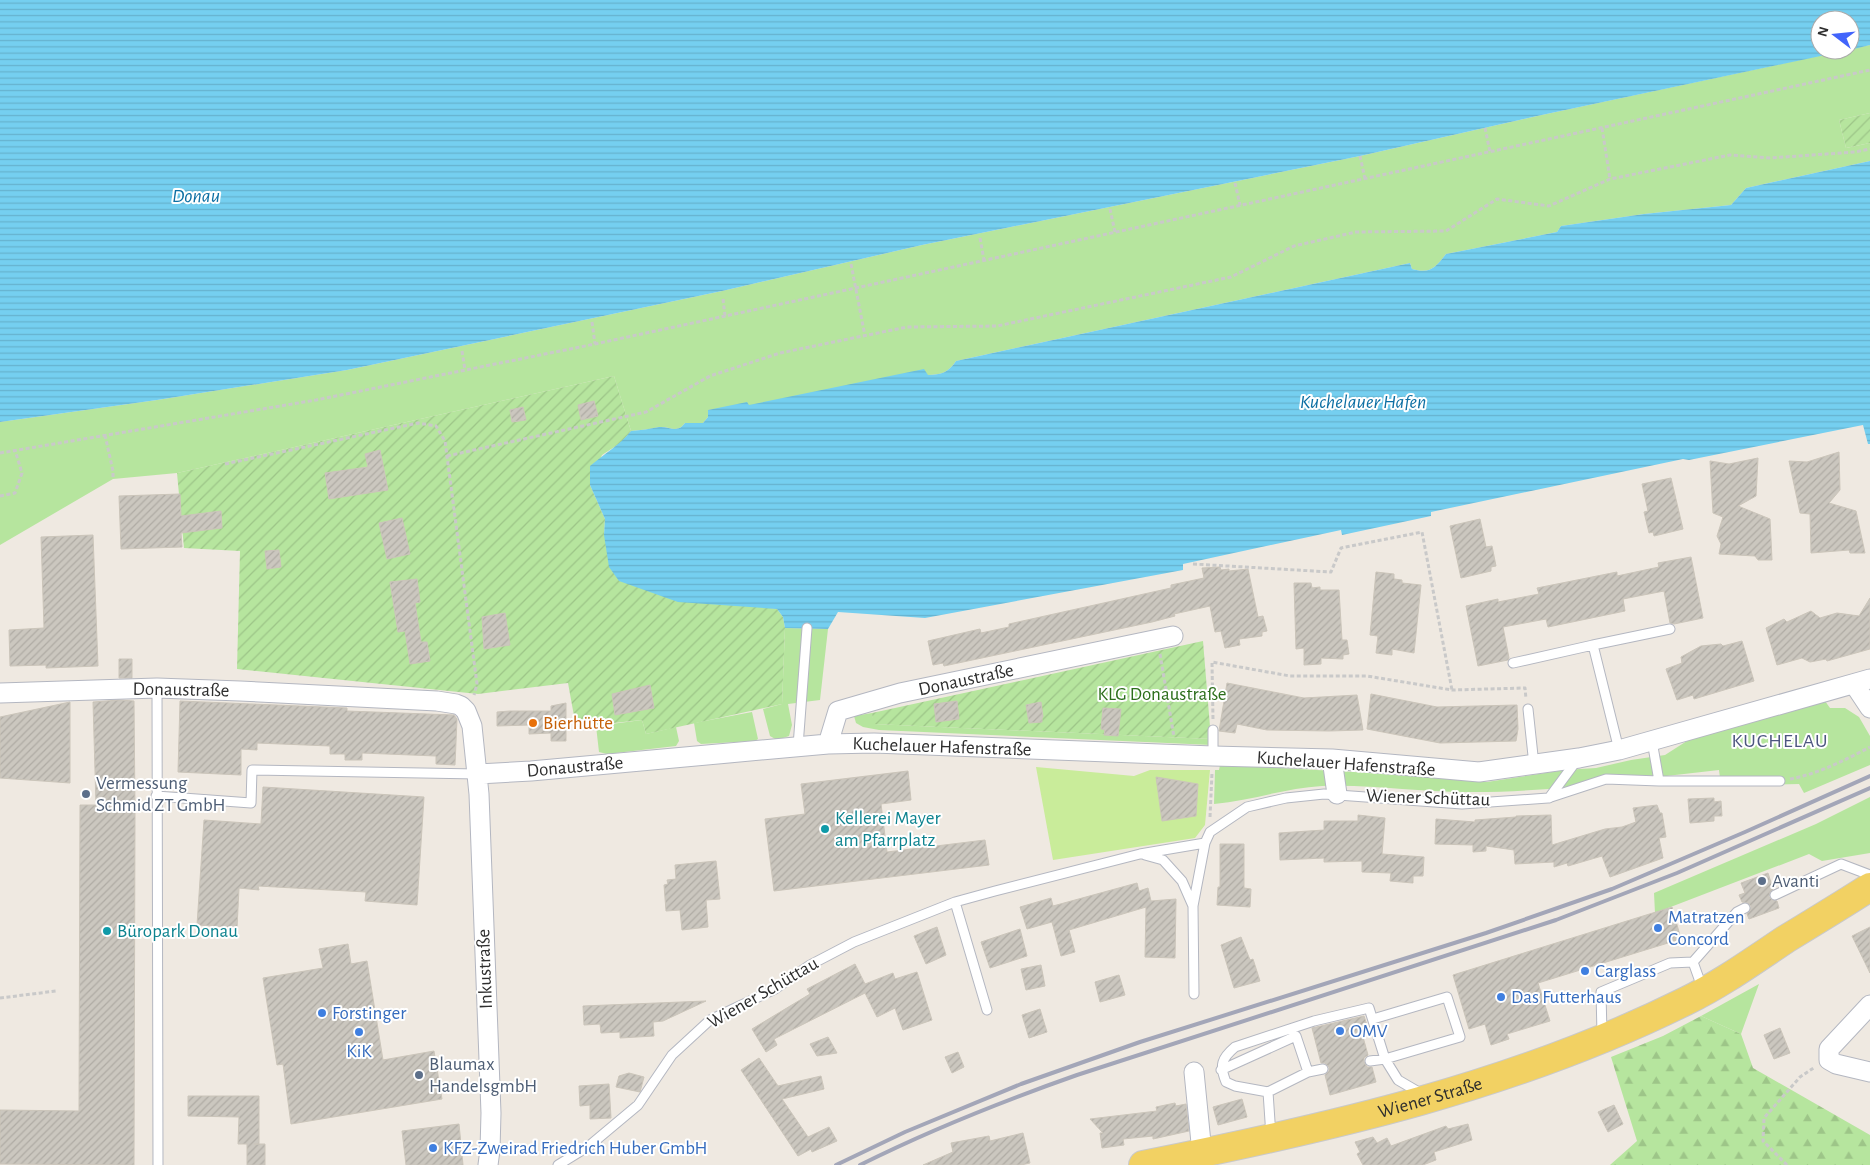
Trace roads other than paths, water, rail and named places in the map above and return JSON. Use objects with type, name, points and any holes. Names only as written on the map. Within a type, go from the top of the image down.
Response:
[{"type":"main road","name":"Wiener Straße","points":[[1143,1165],[1355,1120],[1512,1074],[1602,1039],[1704,992],[1870,887]]},
{"type":"street","name":"Donaustraße","points":[[0,693],[156,688],[437,701],[456,704],[466,711],[472,726],[478,774],[828,744],[838,711],[900,693],[1173,636]]},
{"type":"street","name":"Kuchelauer Hafenstraße","points":[[828,744],[874,743],[1332,759],[1479,772],[1579,758],[1619,750],[1862,681],[1870,708]]},
{"type":"street","points":[[1332,759],[1337,794]]},
{"type":"street","name":"Inkustraße","points":[[478,774],[490,1113],[488,1165]]},
{"type":"street","points":[[1870,1005],[1829,1049],[1828,1055],[1828,1060],[1836,1064],[1870,1072]]},
{"type":"street","points":[[1194,1072],[1202,1153]]},
{"type":"lane","points":[[798,746],[806,628]]},
{"type":"lane","points":[[1513,663],[1670,629]]},
{"type":"lane","points":[[1593,645],[1619,750]]},
{"type":"lane","points":[[156,688],[158,1165]]},
{"type":"lane","points":[[1528,709],[1534,765]]},
{"type":"lane","points":[[1213,730],[1213,756]]},
{"type":"lane","points":[[1652,741],[1659,781]]},
{"type":"lane","points":[[1548,798],[1579,758]]},
{"type":"lane","points":[[156,796],[251,803],[252,770],[478,774]]},
{"type":"lane","name":"Wiener Schüttau","points":[[558,1165],[589,1146],[638,1105],[672,1055],[710,1020],[775,990],[810,965],[854,942],[955,902],[995,890],[1140,854],[1205,843],[1210,832],[1247,807],[1286,798],[1337,794],[1462,804],[1548,798],[1606,779],[1780,781]]},
{"type":"lane","points":[[1194,994],[1193,906],[1205,843]]},
{"type":"lane","points":[[1140,854],[1163,860],[1182,881],[1193,906]]},
{"type":"lane","points":[[1775,895],[1841,864],[1870,876]]},
{"type":"lane","points":[[955,902],[986,1010]]},
{"type":"lane","points":[[1602,1039],[1600,992],[1670,963],[1693,962],[1737,912],[1745,908]]},
{"type":"lane","points":[[1693,962],[1704,992]]},
{"type":"lane","points":[[1370,1061],[1385,1059],[1460,1037],[1447,997],[1373,1018]]},
{"type":"lane","points":[[1323,1070],[1308,1072],[1268,1092],[1235,1086],[1226,1082],[1221,1070],[1226,1055],[1235,1047],[1281,1031],[1370,1008],[1385,1059],[1398,1080],[1428,1098]]},
{"type":"lane","points":[[1221,1070],[1296,1036],[1308,1072]]},
{"type":"lane","points":[[1268,1092],[1272,1139]]},
{"type":"water","name":"Donau","points":[[0,0],[1870,0],[1870,45],[1860,48],[1860,10],[1810,10],[1810,58],[1537,116],[1360,156],[922,245],[722,291],[347,370],[157,400],[0,422]]},
{"type":"water","name":"Kuchelauer Hafen","points":[[1870,161],[1870,444],[1868,444],[1863,425],[1689,460],[1683,459],[1431,512],[1431,516],[1342,535],[1341,530],[1183,564],[1183,570],[925,618],[838,612],[828,629],[785,628],[783,617],[777,609],[678,602],[619,581],[609,567],[604,535],[605,519],[590,485],[590,466],[617,445],[631,431],[659,427],[676,429],[685,423],[703,423],[708,417],[708,410],[747,402],[749,405],[924,369],[928,375],[937,374],[947,370],[956,361],[1410,263],[1412,269],[1428,270],[1439,263],[1446,254],[1557,232],[1561,226],[1644,214],[1731,205],[1746,188]]},
{"type":"railway","points":[[836,1165],[905,1132],[1021,1084],[1140,1042],[1486,933],[1612,889],[1870,776]]},
{"type":"railway","points":[[860,1165],[967,1117],[1077,1075],[1556,920],[1677,873],[1870,788]]},
{"type":"place","name":"Bierhütte","points":[[533,723]]},
{"type":"place","name":"Vermessung Schmid ZT GmbH","points":[[86,794]]},
{"type":"place","name":"Kellerei Mayer am Pfarrplatz","points":[[825,829]]},
{"type":"place","name":"Avanti","points":[[1762,881]]},
{"type":"place","name":"Matratzen Concord","points":[[1658,928]]},
{"type":"place","name":"Büropark Donau","points":[[107,931]]},
{"type":"place","name":"Carglass","points":[[1585,971]]},
{"type":"place","name":"Das Futterhaus","points":[[1501,997]]},
{"type":"place","name":"Forstinger","points":[[322,1013]]},
{"type":"place","name":"OMV","points":[[1340,1031]]},
{"type":"place","name":"KiK","points":[[359,1032]]},
{"type":"place","name":"Blaumax HandelsgmbH","points":[[419,1075]]},
{"type":"place","name":"KFZ-Zweirad Friedrich Huber GmbH","points":[[433,1148]]},
{"type":"district","name":"KUCHELAU","points":[[1780,741]]},
{"type":"park label","name":"KLG Donaustraße","points":[[1162,694]]}]
